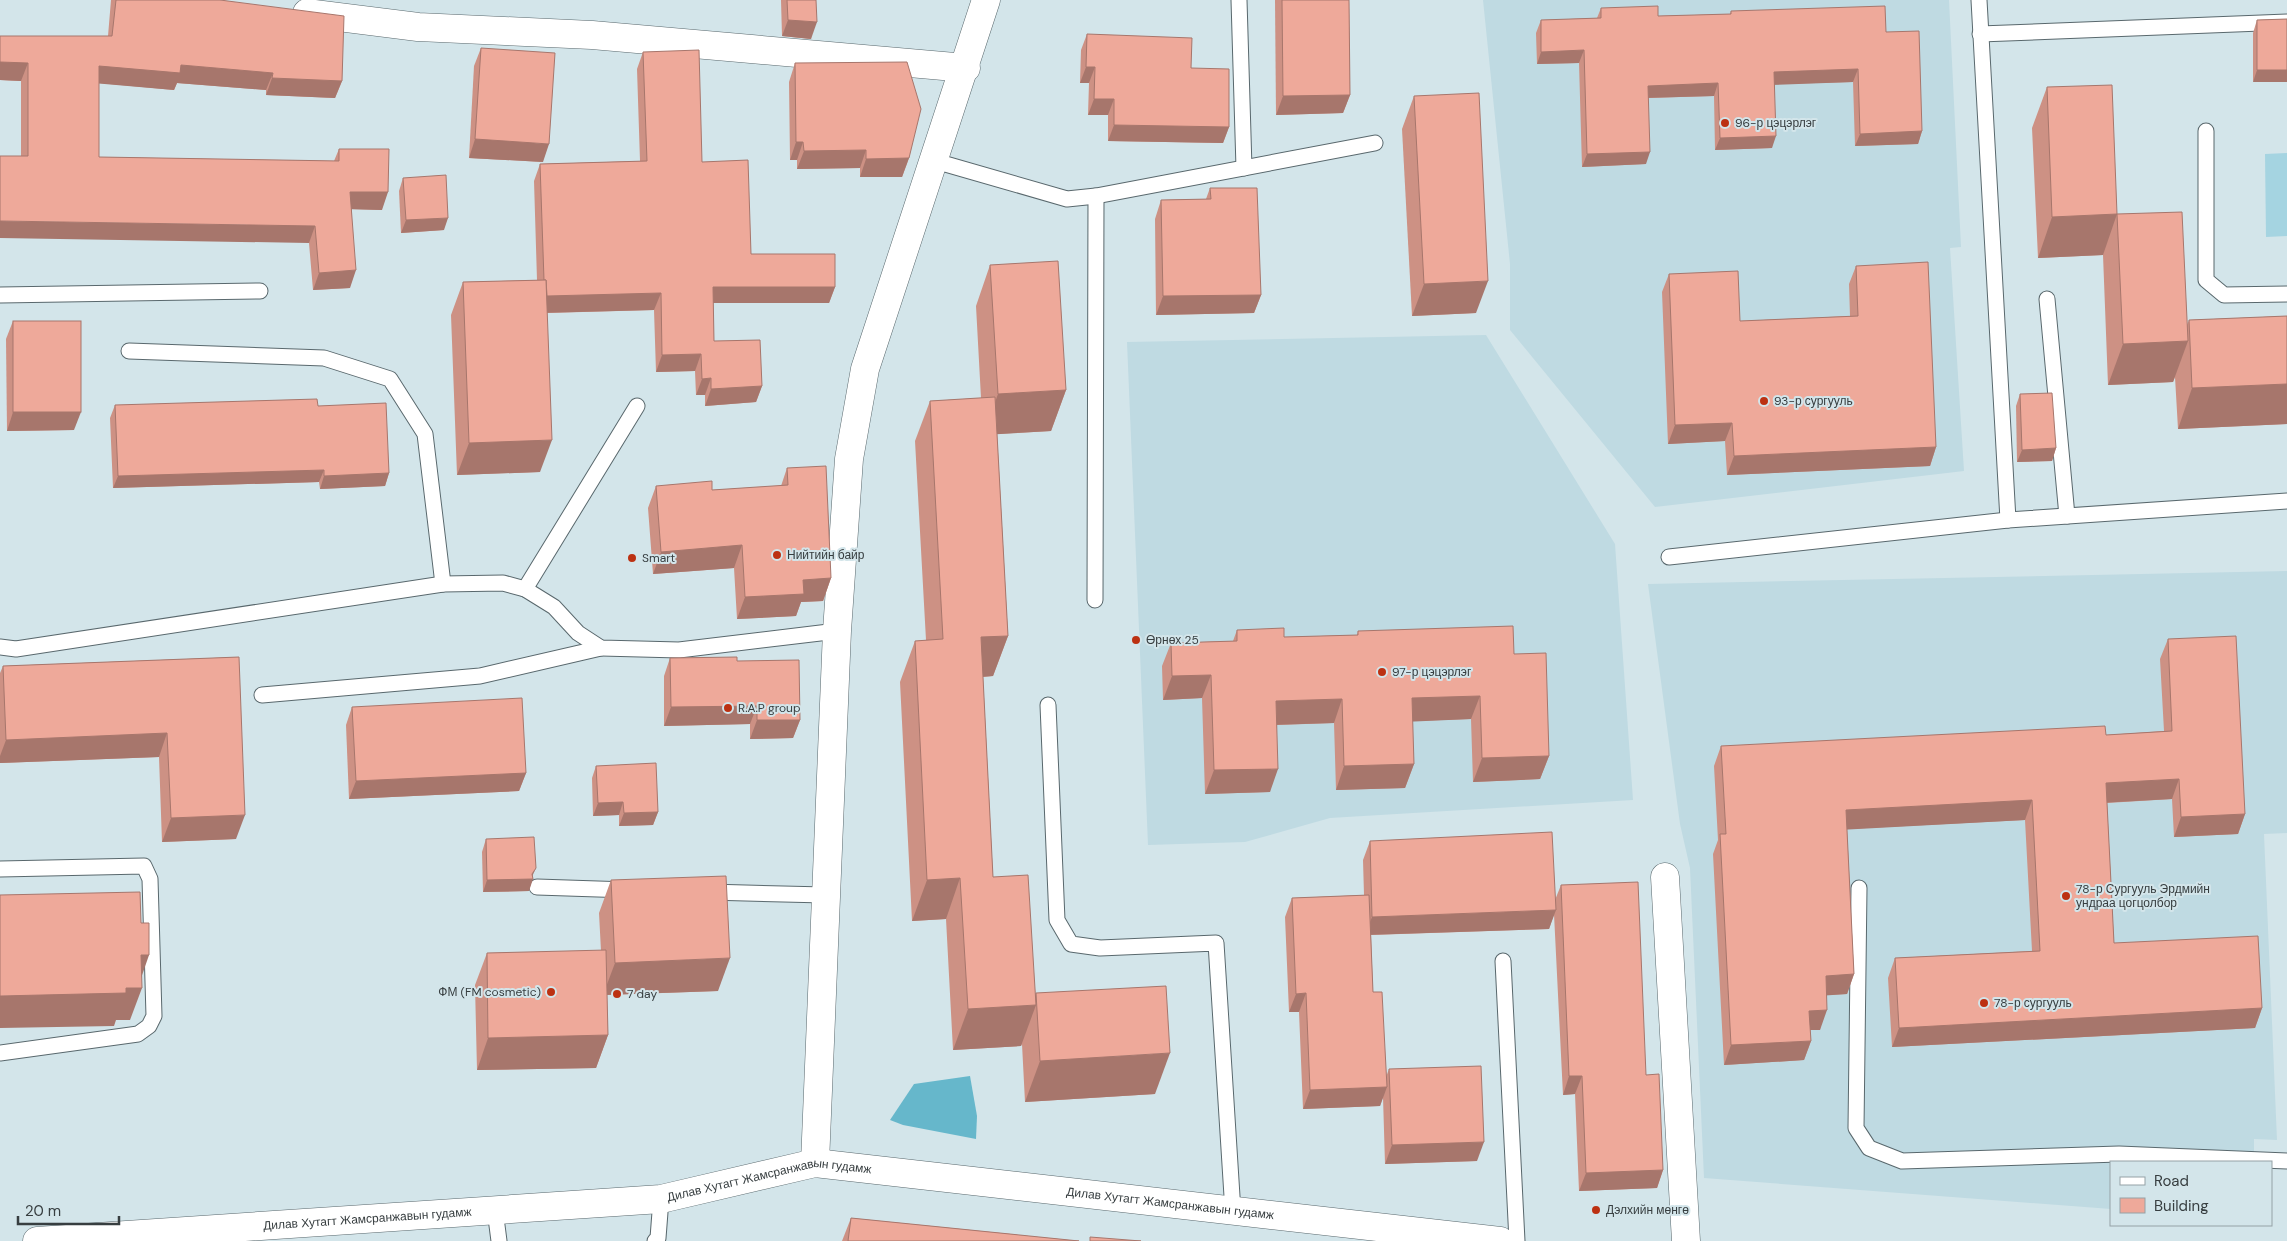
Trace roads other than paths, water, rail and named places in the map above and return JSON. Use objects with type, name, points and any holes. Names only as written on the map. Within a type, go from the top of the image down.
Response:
[{"type":"street","points":[[815,1163],[837,631],[849,459],[865,370],[966,68],[986,0]]},
{"type":"street","points":[[281,10],[418,28],[592,35],[966,68]]},
{"type":"street","points":[[1665,877],[1686,1241]]},
{"type":"street","name":"Дилав Хутагт Жамсранжавын гудамж","points":[[37,1241],[661,1199],[815,1163],[1500,1241]]},
{"type":"lane","points":[[1239,0],[1244,168]]},
{"type":"lane","points":[[1979,0],[2008,520]]},
{"type":"lane","points":[[1980,34],[2287,22]]},
{"type":"lane","points":[[2206,132],[2206,280],[2224,295],[2287,294]]},
{"type":"lane","points":[[934,162],[1067,199],[1096,196],[1375,143]]},
{"type":"lane","points":[[1095,600],[1096,196]]},
{"type":"lane","points":[[0,295],[260,292]]},
{"type":"lane","points":[[2047,299],[2067,516]]},
{"type":"lane","points":[[129,351],[324,358],[390,379],[425,434],[443,584]]},
{"type":"lane","points":[[525,589],[637,406]]},
{"type":"lane","points":[[1669,557],[2008,520],[2287,501]]},
{"type":"lane","points":[[0,647],[16,649],[443,584],[503,583],[525,589],[554,608],[578,633],[600,648]]},
{"type":"lane","points":[[262,694],[480,676],[600,648],[679,650],[837,631]]},
{"type":"lane","points":[[1048,705],[1057,920],[1071,944],[1100,948],[1216,943],[1233,1212]]},
{"type":"lane","points":[[0,869],[144,866],[150,879],[154,1016],[149,1026],[138,1034],[0,1053]]},
{"type":"lane","points":[[537,887],[646,890]]},
{"type":"lane","points":[[1860,888],[1856,1128],[1869,1148],[1902,1161],[2119,1154],[2287,1161]]},
{"type":"lane","points":[[696,892],[826,895]]},
{"type":"lane","points":[[1503,961],[1517,1241]]},
{"type":"lane","points":[[655,1241],[658,1238],[661,1199]]},
{"type":"lane","points":[[494,1210],[499,1241]]},
{"type":"place","name":"96-р цэцэрлэг","points":[[1725,123]]},
{"type":"place","name":"93-р сургууль","points":[[1764,401]]},
{"type":"place","name":"Нийтийн байр","points":[[777,555]]},
{"type":"place","name":"Smart","points":[[632,558]]},
{"type":"place","name":"Өрнөх 25","points":[[1136,640]]},
{"type":"place","name":"97-р цэцэрлэг","points":[[1382,672]]},
{"type":"place","name":"R.A.P group","points":[[728,708]]},
{"type":"place","name":"78-р Сургууль Эрдмийн ундраа цогцолбор","points":[[2066,896]]},
{"type":"place","name":"ФМ (FM cosmetic)","points":[[551,992]]},
{"type":"place","name":"7 day","points":[[617,994]]},
{"type":"place","name":"78-р сургууль","points":[[1984,1003]]},
{"type":"place","name":"Дэлхийн мөнгө","points":[[1596,1210]]}]
